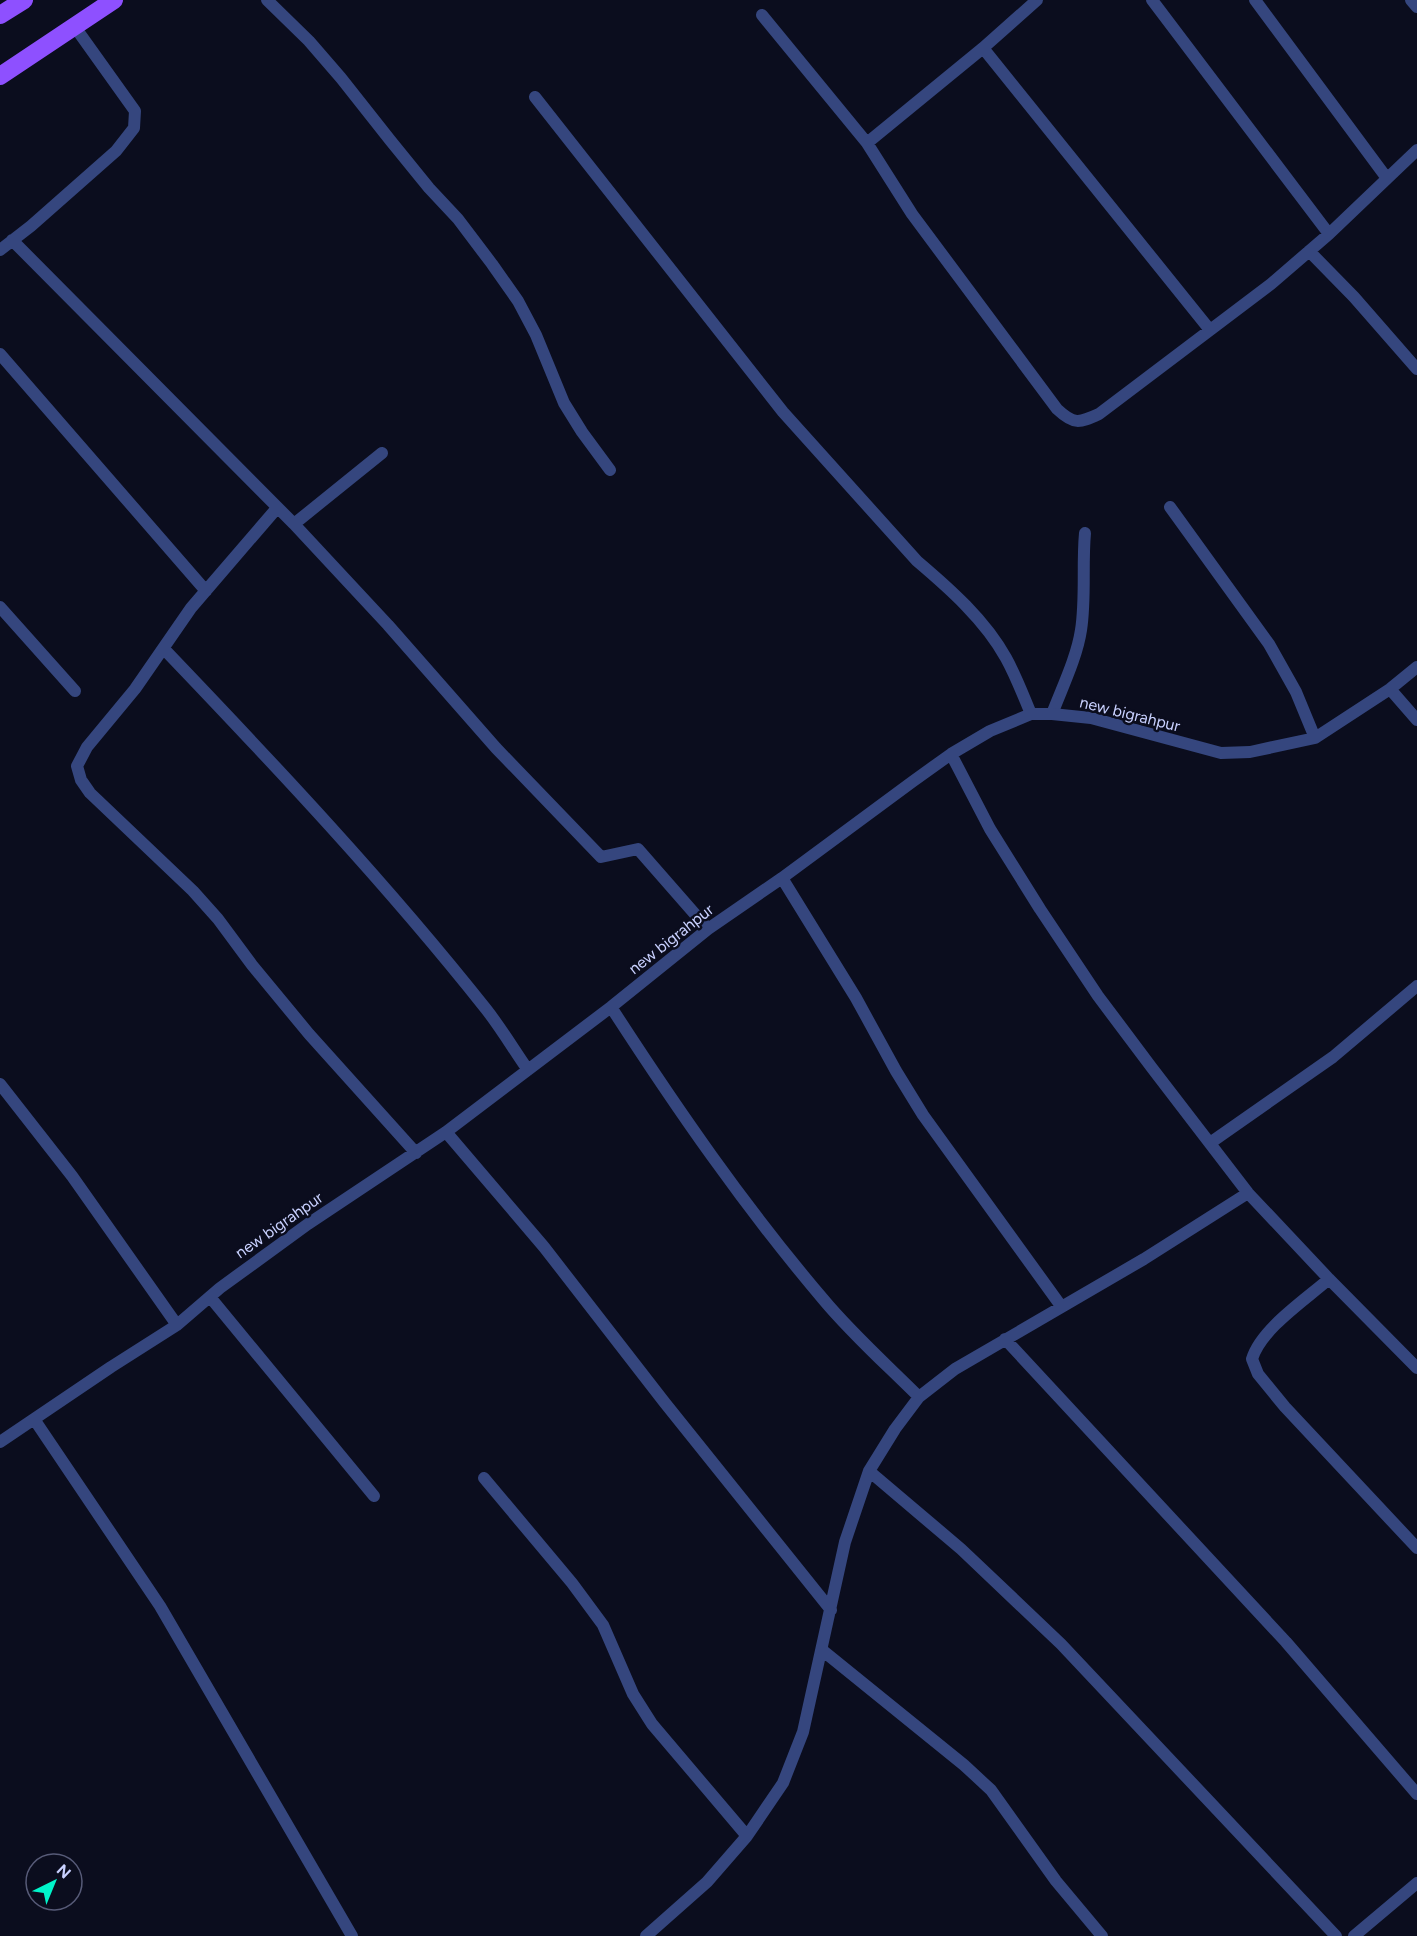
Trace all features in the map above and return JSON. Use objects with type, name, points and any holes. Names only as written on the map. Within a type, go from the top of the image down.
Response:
[{"type":"main road","points":[[0,15],[24,0]]},
{"type":"main road","points":[[0,76],[114,0]]},
{"type":"street","points":[[267,0],[309,41],[341,78],[396,148],[458,219],[492,264],[518,301],[536,335],[564,403],[610,470]]},
{"type":"street","points":[[867,143],[983,48],[1037,0]]},
{"type":"street","points":[[1152,0],[1286,173],[1329,234]]},
{"type":"street","points":[[1255,0],[1386,177]]},
{"type":"street","points":[[1411,0],[1417,7]]},
{"type":"street","points":[[762,15],[867,143],[912,214],[1057,409],[1068,419],[1082,422],[1099,414],[1271,284],[1329,234],[1386,177],[1417,150]]},
{"type":"street","points":[[0,250],[116,152],[134,128],[135,111],[75,27]]},
{"type":"street","points":[[983,48],[1210,330]]},
{"type":"street","points":[[535,97],[783,412],[912,555],[987,628],[1017,679],[1030,714]]},
{"type":"street","points":[[12,240],[294,524],[388,625],[496,748],[601,857],[638,849],[708,929]]},
{"type":"street","points":[[1309,251],[1354,297],[1417,369]]},
{"type":"street","points":[[0,354],[206,591]]},
{"type":"street","points":[[294,524],[382,453]]},
{"type":"street","points":[[1170,507],[1269,644],[1296,693],[1315,738]]},
{"type":"street","points":[[277,508],[191,608],[120,708],[87,747],[77,766],[81,780],[90,793],[193,891],[309,1034],[416,1153]]},
{"type":"street","points":[[1052,714],[1078,647],[1082,628],[1084,583],[1082,562],[1085,532]]},
{"type":"street","points":[[0,607],[75,691]]},
{"type":"street","points":[[164,649],[266,756],[412,917],[488,1011],[528,1070]]},
{"type":"street","name":"new bigrahpur","points":[[0,1442],[177,1325],[210,1297],[308,1224],[446,1132],[708,929],[782,878],[864,815],[951,754],[990,731],[1030,714],[1052,714],[1091,718],[1221,753],[1250,752],[1315,738],[1390,689],[1417,667]]},
{"type":"street","points":[[1390,689],[1417,720]]},
{"type":"street","points":[[951,754],[990,829],[1098,996],[1248,1193],[1417,1368]]},
{"type":"street","points":[[782,878],[856,998],[923,1115],[1061,1306]]},
{"type":"street","points":[[1210,1143],[1333,1057],[1417,986]]},
{"type":"street","points":[[610,1007],[678,1110],[770,1235],[825,1301],[919,1397]]},
{"type":"street","points":[[0,1084],[72,1176],[177,1325]]},
{"type":"street","points":[[446,1132],[543,1247],[831,1610]]},
{"type":"street","points":[[646,1936],[707,1882],[747,1836],[783,1783],[803,1732],[845,1542],[870,1471],[895,1429],[919,1397],[955,1369],[1144,1259],[1248,1193]]},
{"type":"street","points":[[1329,1279],[1268,1334],[1256,1347],[1252,1359],[1258,1374],[1285,1407],[1417,1548]]},
{"type":"street","points":[[210,1297],[374,1496]]},
{"type":"street","points":[[1005,1339],[1286,1642],[1417,1794]]},
{"type":"street","points":[[34,1419],[160,1606],[352,1936]]},
{"type":"street","points":[[870,1471],[961,1550],[1061,1644],[1336,1936]]},
{"type":"street","points":[[484,1478],[572,1583],[603,1624],[633,1694],[652,1724],[747,1836]]},
{"type":"street","points":[[822,1650],[964,1765],[991,1790],[1056,1881],[1102,1936]]},
{"type":"street","points":[[1354,1936],[1417,1883]]}]
